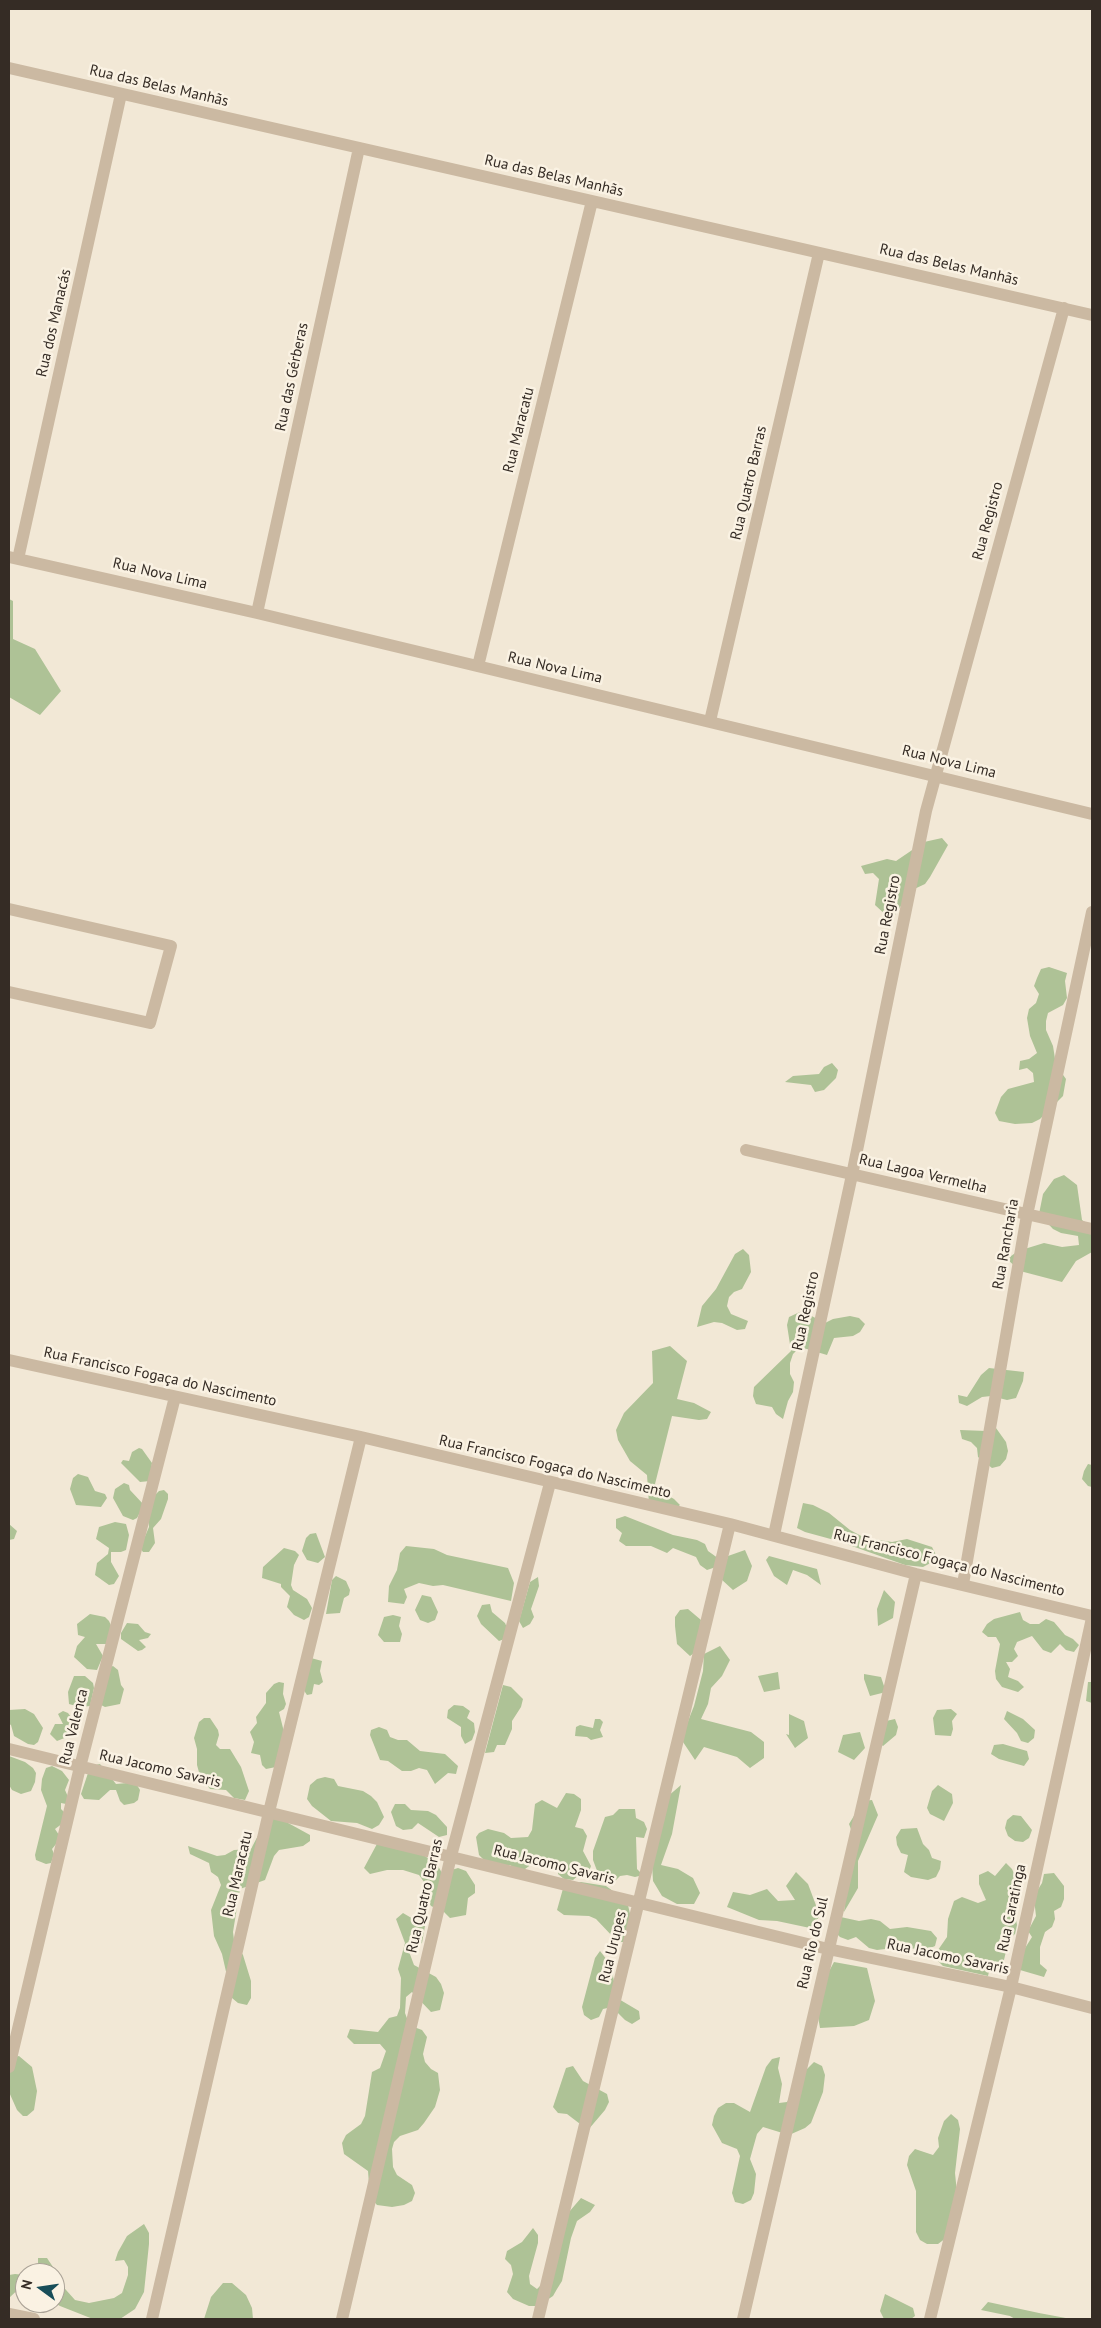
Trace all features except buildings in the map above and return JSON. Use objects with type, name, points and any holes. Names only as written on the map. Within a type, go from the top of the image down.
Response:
[{"type":"street","name":"Rua das Belas Manhãs","points":[[9,68],[1092,315]]},
{"type":"street","name":"Rua dos Manacás","points":[[13,558],[122,94]]},
{"type":"street","name":"Rua das Gérberas","points":[[257,613],[359,148]]},
{"type":"street","name":"Rua Maracatu","points":[[478,666],[592,201]]},
{"type":"street","name":"Rua Quatro Barras","points":[[710,720],[819,253]]},
{"type":"street","name":"Rua Registro","points":[[774,1535],[852,1175],[935,775],[1064,308]]},
{"type":"street","name":"Rua Nova Lima","points":[[13,558],[257,613],[710,720],[1092,814]]},
{"type":"street","points":[[9,909],[171,946],[150,1023],[9,992]]},
{"type":"street","name":"Rua Rancharia","points":[[963,1584],[1027,1216],[1092,912]]},
{"type":"street","name":"Rua Lagoa Vermelha","points":[[746,1150],[1027,1216],[1092,1229]]},
{"type":"street","name":"Rua Francisco Fogaça do Nascimento","points":[[9,1360],[360,1437],[730,1524],[916,1574],[1092,1617]]},
{"type":"street","name":"Rua Valenca","points":[[9,2067],[80,1768],[175,1397]]},
{"type":"street","name":"Rua Maracatu","points":[[152,2319],[269,1812],[360,1437]]},
{"type":"street","name":"Rua Quatro Barras","points":[[342,2319],[451,1856],[550,1483]]},
{"type":"street","name":"Rua Urupes","points":[[538,2319],[730,1524]]},
{"type":"street","name":"Rua Rio do Sul","points":[[743,2319],[916,1574]]},
{"type":"street","name":"Rua Caratinga","points":[[930,2319],[1011,1987],[1092,1617]]},
{"type":"street","name":"Rua Jacomo Savaris","points":[[9,1749],[80,1768],[451,1856],[828,1949],[1011,1987],[1092,2008]]},
{"type":"street","points":[[9,2314],[34,2319]]},
{"type":"green space","points":[[9,599],[13,601],[13,639],[35,649],[61,691],[40,715],[9,697]]},
{"type":"green space","points":[[942,838],[948,845],[930,877],[925,884],[910,891],[896,914],[888,917],[875,905],[879,879],[873,873],[865,874],[861,866],[887,859],[896,861],[924,842]]},
{"type":"green space","points":[[1049,967],[1067,973],[1065,981],[1067,998],[1063,1005],[1048,1013],[1046,1021],[1046,1030],[1053,1046],[1056,1065],[1066,1079],[1063,1096],[1040,1119],[1032,1123],[1015,1124],[999,1121],[995,1113],[1001,1097],[1008,1089],[1034,1082],[1033,1073],[1027,1068],[1019,1070],[1020,1061],[1029,1059],[1037,1053],[1030,1036],[1027,1018],[1029,1009],[1036,1003],[1039,994],[1034,986],[1037,978],[1041,969]]},
{"type":"green space","points":[[832,1063],[838,1070],[836,1078],[824,1090],[815,1092],[811,1085],[785,1082],[793,1076],[819,1074],[824,1067]]},
{"type":"green space","points":[[1064,1175],[1077,1185],[1082,1220],[1092,1227],[1092,1252],[1076,1261],[1062,1282],[1020,1271],[1007,1259],[1018,1251],[1044,1243],[1062,1247],[1079,1245],[1078,1236],[1061,1233],[1053,1229],[1039,1214],[1043,1194],[1054,1179]]},
{"type":"green space","points":[[743,1249],[749,1255],[751,1272],[742,1289],[734,1292],[729,1297],[727,1306],[731,1314],[748,1321],[745,1329],[737,1330],[722,1323],[714,1322],[697,1327],[702,1306],[716,1289],[735,1254]]},
{"type":"green space","points":[[802,1311],[825,1323],[833,1319],[850,1316],[859,1318],[865,1324],[860,1332],[853,1336],[834,1338],[827,1355],[800,1347],[793,1354],[790,1363],[790,1374],[794,1382],[793,1392],[788,1401],[783,1419],[776,1414],[772,1407],[756,1404],[753,1396],[754,1387],[791,1351],[787,1325],[789,1317]]},
{"type":"green space","points":[[670,1346],[687,1361],[677,1399],[694,1403],[711,1412],[707,1419],[699,1420],[672,1416],[655,1484],[658,1490],[674,1499],[680,1505],[674,1510],[649,1504],[647,1475],[630,1461],[618,1440],[616,1430],[624,1413],[653,1383],[652,1351]]},
{"type":"green space","points":[[989,1368],[1024,1372],[1023,1381],[1016,1398],[1007,1400],[991,1396],[982,1397],[967,1406],[959,1403],[958,1395],[967,1397],[981,1375]]},
{"type":"green space","points":[[996,1428],[1006,1442],[1008,1451],[1006,1459],[1000,1466],[992,1468],[978,1457],[977,1448],[971,1442],[962,1439],[960,1430],[986,1431]]},
{"type":"green space","points":[[139,1448],[142,1449],[152,1463],[150,1481],[140,1482],[121,1463],[123,1460],[129,1461],[132,1452]]},
{"type":"green space","points":[[1088,1464],[1092,1465],[1092,1487],[1088,1486],[1082,1479]]},
{"type":"green space","points":[[78,1474],[88,1477],[95,1491],[105,1494],[107,1498],[101,1507],[76,1505],[70,1489],[73,1478]]},
{"type":"green space","points":[[124,1483],[129,1485],[130,1490],[144,1505],[137,1518],[133,1520],[123,1516],[113,1498],[115,1489]]},
{"type":"green space","points":[[164,1490],[168,1494],[168,1499],[161,1519],[153,1528],[155,1543],[149,1552],[143,1552],[140,1548],[149,1527],[148,1517],[155,1495],[159,1491]]},
{"type":"green space","points":[[803,1503],[813,1505],[829,1513],[850,1530],[865,1538],[892,1542],[907,1539],[932,1547],[938,1559],[923,1567],[905,1565],[838,1541],[805,1532],[797,1528]]},
{"type":"green space","points":[[625,1516],[673,1535],[697,1540],[705,1544],[708,1551],[722,1561],[716,1567],[707,1570],[700,1565],[696,1557],[673,1548],[667,1553],[651,1546],[626,1546],[619,1541],[622,1533],[616,1528],[616,1519]]},
{"type":"green space","points":[[115,1522],[126,1524],[129,1535],[126,1550],[111,1552],[111,1562],[119,1576],[114,1584],[109,1585],[95,1575],[97,1563],[108,1554],[109,1548],[96,1539],[99,1527]]},
{"type":"green space","points":[[9,1524],[17,1531],[14,1539],[9,1540]]},
{"type":"green space","points":[[316,1533],[325,1557],[318,1563],[307,1560],[302,1551],[306,1538],[310,1534]]},
{"type":"green space","points":[[406,1546],[434,1549],[447,1555],[508,1568],[514,1583],[511,1601],[443,1585],[433,1586],[419,1583],[404,1589],[407,1597],[404,1604],[388,1602],[389,1586],[397,1570],[400,1553]]},
{"type":"green space","points":[[284,1548],[295,1551],[299,1555],[294,1565],[291,1585],[293,1590],[307,1599],[312,1608],[309,1617],[304,1620],[294,1615],[287,1607],[290,1596],[281,1587],[281,1584],[262,1578],[263,1567]]},
{"type":"green space","points":[[745,1550],[752,1566],[747,1581],[733,1590],[721,1579],[728,1556]]},
{"type":"green space","points":[[769,1556],[817,1569],[821,1585],[807,1575],[793,1570],[787,1585],[774,1576],[766,1560]]},
{"type":"green space","points":[[336,1576],[346,1581],[350,1590],[349,1595],[344,1598],[340,1613],[326,1614],[332,1580]]},
{"type":"green space","points":[[538,1577],[539,1586],[531,1609],[534,1617],[530,1624],[523,1628],[519,1621],[530,1582]]},
{"type":"green space","points":[[884,1590],[895,1602],[893,1618],[878,1626],[877,1609]]},
{"type":"green space","points":[[422,1595],[431,1597],[438,1612],[435,1620],[428,1623],[420,1620],[415,1610]]},
{"type":"green space","points":[[490,1604],[492,1612],[505,1623],[508,1630],[507,1638],[499,1641],[481,1624],[477,1616],[482,1605]]},
{"type":"green space","points":[[688,1609],[701,1620],[697,1651],[690,1656],[677,1644],[675,1626],[675,1617],[680,1610]]},
{"type":"green space","points":[[1020,1612],[1023,1620],[1030,1624],[1039,1624],[1046,1619],[1054,1622],[1065,1635],[1079,1645],[1074,1652],[1066,1650],[1060,1644],[1051,1653],[1043,1650],[1032,1636],[1017,1642],[1014,1649],[1018,1656],[1012,1662],[1006,1662],[1010,1669],[1008,1677],[1018,1681],[1024,1687],[1018,1692],[1002,1687],[996,1679],[995,1671],[1000,1644],[996,1637],[988,1637],[982,1632],[987,1624],[994,1619]]},
{"type":"green space","points":[[90,1614],[105,1617],[113,1630],[106,1644],[96,1644],[103,1656],[97,1670],[87,1669],[74,1657],[77,1646],[85,1637],[78,1635],[77,1624]]},
{"type":"green space","points":[[393,1615],[401,1617],[399,1626],[402,1634],[400,1642],[384,1642],[378,1635],[384,1617]]},
{"type":"green space","points":[[127,1623],[138,1624],[145,1632],[151,1634],[148,1638],[139,1640],[146,1647],[142,1650],[138,1651],[121,1639],[121,1633]]},
{"type":"green space","points":[[720,1646],[730,1660],[722,1676],[711,1688],[708,1704],[701,1719],[751,1732],[764,1742],[764,1758],[750,1768],[737,1757],[704,1747],[695,1760],[681,1739],[694,1706],[703,1671],[704,1654]]},
{"type":"green space","points":[[311,1658],[322,1661],[320,1671],[323,1682],[319,1685],[314,1684],[312,1694],[307,1695],[303,1689]]},
{"type":"green space","points":[[113,1666],[118,1670],[121,1685],[124,1689],[120,1704],[105,1707],[101,1705],[108,1668]]},
{"type":"green space","points":[[778,1672],[780,1689],[764,1692],[758,1676]]},
{"type":"green space","points":[[864,1674],[881,1677],[886,1692],[870,1696]]},
{"type":"green space","points":[[74,1676],[85,1676],[93,1683],[94,1688],[90,1706],[80,1707],[69,1704],[68,1692]]},
{"type":"green space","points":[[1088,1682],[1092,1682],[1092,1703],[1086,1701]]},
{"type":"green space","points":[[284,1683],[283,1694],[286,1704],[284,1709],[279,1712],[284,1732],[276,1767],[266,1769],[262,1765],[260,1755],[251,1753],[254,1742],[250,1732],[257,1723],[256,1717],[266,1703],[266,1693],[274,1684]]},
{"type":"green space","points":[[503,1685],[511,1687],[523,1699],[521,1707],[512,1721],[512,1729],[505,1745],[497,1745],[494,1752],[485,1753]]},
{"type":"green space","points":[[454,1705],[463,1706],[470,1711],[467,1718],[474,1723],[475,1732],[472,1740],[465,1744],[461,1736],[461,1727],[447,1718],[448,1710]]},
{"type":"green space","points":[[25,1709],[34,1714],[43,1728],[38,1742],[34,1745],[28,1744],[14,1736],[9,1724],[9,1710]]},
{"type":"green space","points":[[951,1709],[957,1714],[952,1721],[953,1729],[951,1736],[935,1735],[933,1718],[937,1710]]},
{"type":"green space","points":[[63,1711],[71,1717],[67,1737],[57,1741],[50,1734],[55,1724],[63,1724],[58,1714]]},
{"type":"green space","points":[[1007,1711],[1023,1719],[1035,1730],[1034,1738],[1028,1743],[1021,1741],[1017,1733],[1004,1719]]},
{"type":"green space","points":[[789,1714],[804,1721],[808,1738],[795,1748],[786,1734],[789,1735]]},
{"type":"green space","points":[[204,1718],[210,1718],[218,1730],[219,1735],[216,1745],[220,1749],[230,1749],[241,1767],[249,1791],[245,1800],[234,1798],[226,1790],[210,1789],[200,1776],[194,1738],[199,1722]]},
{"type":"green space","points":[[595,1719],[600,1719],[603,1722],[600,1730],[603,1737],[591,1740],[587,1737],[575,1736],[576,1727],[580,1725],[593,1728]]},
{"type":"green space","points":[[895,1719],[898,1727],[896,1735],[883,1746],[877,1741],[886,1721]]},
{"type":"green space","points":[[379,1727],[387,1730],[390,1737],[398,1740],[407,1740],[420,1751],[445,1754],[458,1766],[456,1774],[448,1773],[435,1784],[427,1770],[419,1768],[411,1771],[402,1771],[388,1761],[380,1760],[370,1735],[371,1730]]},
{"type":"green space","points":[[860,1732],[865,1748],[854,1760],[838,1752],[843,1735]]},
{"type":"green space","points":[[1003,1744],[1027,1751],[1029,1759],[1024,1766],[999,1759],[991,1754],[994,1745]]},
{"type":"green space","points":[[9,1756],[25,1762],[33,1768],[36,1773],[31,1791],[21,1794],[12,1790],[9,1785]]},
{"type":"green space","points":[[100,1764],[116,1784],[127,1783],[137,1785],[140,1790],[138,1800],[124,1805],[120,1801],[116,1790],[110,1790],[99,1800],[84,1799],[81,1794],[88,1773],[95,1765]]},
{"type":"green space","points":[[52,1766],[62,1771],[69,1780],[65,1790],[69,1799],[66,1804],[61,1803],[61,1809],[65,1813],[63,1823],[55,1829],[61,1838],[52,1849],[54,1854],[51,1863],[46,1864],[36,1860],[35,1855],[47,1806],[41,1790],[42,1779],[46,1768]]},
{"type":"green space","points":[[325,1777],[334,1779],[338,1786],[363,1791],[371,1796],[377,1802],[384,1817],[379,1825],[372,1829],[357,1823],[331,1821],[312,1806],[307,1799],[310,1785],[317,1779]]},
{"type":"green space","points":[[681,1785],[672,1834],[661,1865],[678,1869],[693,1878],[700,1893],[694,1904],[677,1904],[662,1896],[653,1881],[652,1864],[667,1797]]},
{"type":"green space","points":[[938,1785],[952,1794],[953,1803],[944,1821],[930,1814],[927,1808],[932,1791]]},
{"type":"green space","points":[[566,1793],[574,1794],[581,1799],[581,1810],[575,1827],[583,1829],[587,1836],[583,1851],[591,1866],[588,1874],[580,1874],[573,1880],[564,1879],[558,1874],[559,1865],[536,1857],[532,1864],[525,1869],[517,1870],[510,1865],[485,1861],[479,1855],[476,1837],[479,1833],[488,1829],[504,1833],[511,1838],[528,1837],[532,1830],[535,1804],[542,1800],[557,1808]]},
{"type":"green space","points":[[872,1800],[878,1815],[858,1861],[858,1888],[844,1912],[852,1832],[849,1824],[863,1801]]},
{"type":"green space","points":[[395,1804],[405,1804],[411,1810],[428,1811],[436,1815],[447,1827],[447,1835],[439,1837],[418,1823],[412,1829],[403,1830],[396,1826],[391,1812]]},
{"type":"green space","points":[[619,1809],[635,1809],[636,1818],[644,1822],[647,1829],[644,1838],[636,1837],[637,1869],[643,1875],[635,1877],[620,1876],[614,1882],[606,1881],[599,1876],[593,1860],[593,1851],[605,1817],[613,1815]]},
{"type":"green space","points":[[1013,1815],[1021,1816],[1032,1830],[1029,1838],[1023,1842],[1015,1841],[1008,1836],[1005,1828],[1007,1820]]},
{"type":"green space","points":[[279,1818],[310,1835],[310,1841],[303,1846],[279,1850],[274,1856],[265,1880],[240,1889],[233,1932],[234,1940],[243,1955],[251,1981],[251,1998],[247,2005],[238,2003],[232,1998],[222,1954],[214,1936],[211,1910],[221,1885],[218,1877],[211,1872],[209,1863],[190,1854],[188,1846],[217,1856],[225,1855],[234,1850],[251,1849],[264,1824],[270,1819]]},
{"type":"green space","points":[[917,1828],[923,1844],[929,1850],[932,1858],[941,1861],[936,1877],[928,1880],[911,1877],[904,1872],[908,1855],[901,1853],[897,1845],[896,1837],[901,1829]]},
{"type":"green space","points":[[378,1842],[425,1856],[438,1866],[442,1873],[458,1868],[466,1871],[475,1885],[475,1893],[468,1898],[466,1915],[450,1918],[444,1912],[431,1906],[423,1891],[424,1882],[419,1875],[403,1870],[387,1870],[370,1874],[364,1868]]},
{"type":"green space","points":[[1006,1863],[1012,1869],[1019,1885],[1014,1909],[1017,1925],[1015,1934],[1009,1939],[1003,1964],[995,1968],[991,1962],[988,1976],[943,1966],[937,1960],[938,1950],[947,1937],[948,1919],[954,1901],[962,1897],[978,1903],[986,1900],[979,1884],[979,1875],[988,1871],[995,1876]]},
{"type":"green space","points":[[796,1872],[808,1884],[820,1916],[810,1928],[777,1921],[759,1920],[727,1907],[733,1892],[750,1895],[767,1889],[778,1901],[795,1900],[786,1886]]},
{"type":"green space","points":[[1054,1873],[1064,1886],[1064,1899],[1061,1907],[1054,1911],[1055,1919],[1052,1927],[1045,1932],[1040,1947],[1040,1964],[1047,1970],[1044,1977],[1020,1970],[1022,1953],[1032,1937],[1028,1931],[1036,1916],[1034,1899],[1044,1874]]},
{"type":"green space","points":[[581,1882],[606,1886],[627,1901],[631,1918],[630,1942],[621,1942],[614,1938],[596,1919],[589,1916],[564,1915],[557,1910],[564,1885]]},
{"type":"green space","points":[[403,1913],[425,1926],[422,1943],[408,1949],[414,1965],[436,1977],[444,1993],[440,2010],[431,2012],[412,1992],[406,1997],[405,2013],[408,2021],[414,2027],[422,2030],[427,2037],[423,2054],[425,2062],[438,2073],[440,2090],[435,2107],[418,2130],[400,2136],[394,2142],[392,2149],[393,2167],[397,2175],[412,2185],[415,2193],[412,2201],[404,2205],[392,2207],[377,2205],[370,2197],[368,2171],[344,2154],[342,2143],[346,2135],[361,2124],[365,2116],[372,2072],[380,2068],[386,2051],[380,2044],[354,2044],[347,2037],[350,2029],[378,2032],[389,2018],[397,2016],[400,2008],[401,1978],[398,1969],[405,1943],[396,1919]]},
{"type":"green space","points":[[836,1916],[859,1921],[871,1919],[880,1921],[890,1929],[907,1927],[931,1931],[937,1938],[935,1946],[928,1949],[894,1948],[877,1950],[869,1948],[856,1937],[848,1940],[840,1937],[834,1931]]},
{"type":"green space","points":[[600,1951],[611,1965],[617,1998],[639,2011],[640,2019],[632,2024],[612,2007],[603,2009],[599,2017],[591,2020],[584,2015],[582,2007],[595,1958]]},
{"type":"green space","points":[[834,1962],[867,1968],[875,2001],[869,2020],[854,2026],[820,2028],[817,2011],[826,1977]]},
{"type":"green space","points":[[19,2056],[32,2067],[37,2091],[34,2110],[27,2116],[23,2116],[17,2110],[9,2092],[9,2058]]},
{"type":"green space","points":[[780,2057],[778,2068],[782,2084],[779,2103],[787,2102],[806,2070],[814,2062],[822,2066],[825,2075],[823,2092],[811,2123],[805,2128],[789,2135],[763,2127],[757,2134],[750,2159],[756,2174],[754,2193],[751,2200],[743,2204],[735,2202],[732,2193],[740,2156],[737,2149],[722,2143],[712,2125],[714,2116],[718,2108],[726,2103],[734,2103],[750,2112],[766,2067],[772,2059]]},
{"type":"green space","points":[[573,2066],[583,2081],[607,2094],[609,2102],[605,2110],[588,2130],[567,2114],[558,2113],[553,2107],[566,2068]]},
{"type":"green space","points":[[951,2114],[958,2120],[960,2129],[955,2173],[958,2203],[946,2238],[938,2244],[927,2244],[920,2240],[916,2232],[916,2191],[907,2165],[909,2156],[915,2149],[933,2155],[939,2147],[938,2138],[944,2121]]},
{"type":"green space","points":[[581,2198],[595,2205],[590,2212],[577,2221],[571,2238],[562,2281],[553,2296],[538,2306],[529,2306],[513,2299],[507,2292],[513,2274],[511,2265],[505,2259],[507,2251],[522,2242],[533,2228],[538,2235],[538,2243],[529,2276],[530,2284],[537,2289],[543,2283],[569,2212]]},
{"type":"green space","points":[[144,2224],[149,2233],[144,2292],[135,2309],[120,2319],[93,2319],[65,2308],[65,2289],[75,2300],[89,2303],[114,2298],[122,2293],[128,2275],[128,2267],[124,2260],[115,2261],[127,2236]]},
{"type":"green space","points":[[38,2258],[47,2258],[50,2263],[38,2263]]},
{"type":"green space","points":[[15,2274],[15,2292],[9,2298],[9,2275]]},
{"type":"green space","points":[[223,2283],[232,2283],[246,2295],[252,2308],[253,2319],[204,2319],[211,2297]]},
{"type":"green space","points":[[885,2294],[913,2308],[915,2316],[911,2319],[884,2319],[880,2311]]},
{"type":"green space","points":[[988,2302],[1071,2319],[1015,2319],[1010,2316],[981,2310]]}]
